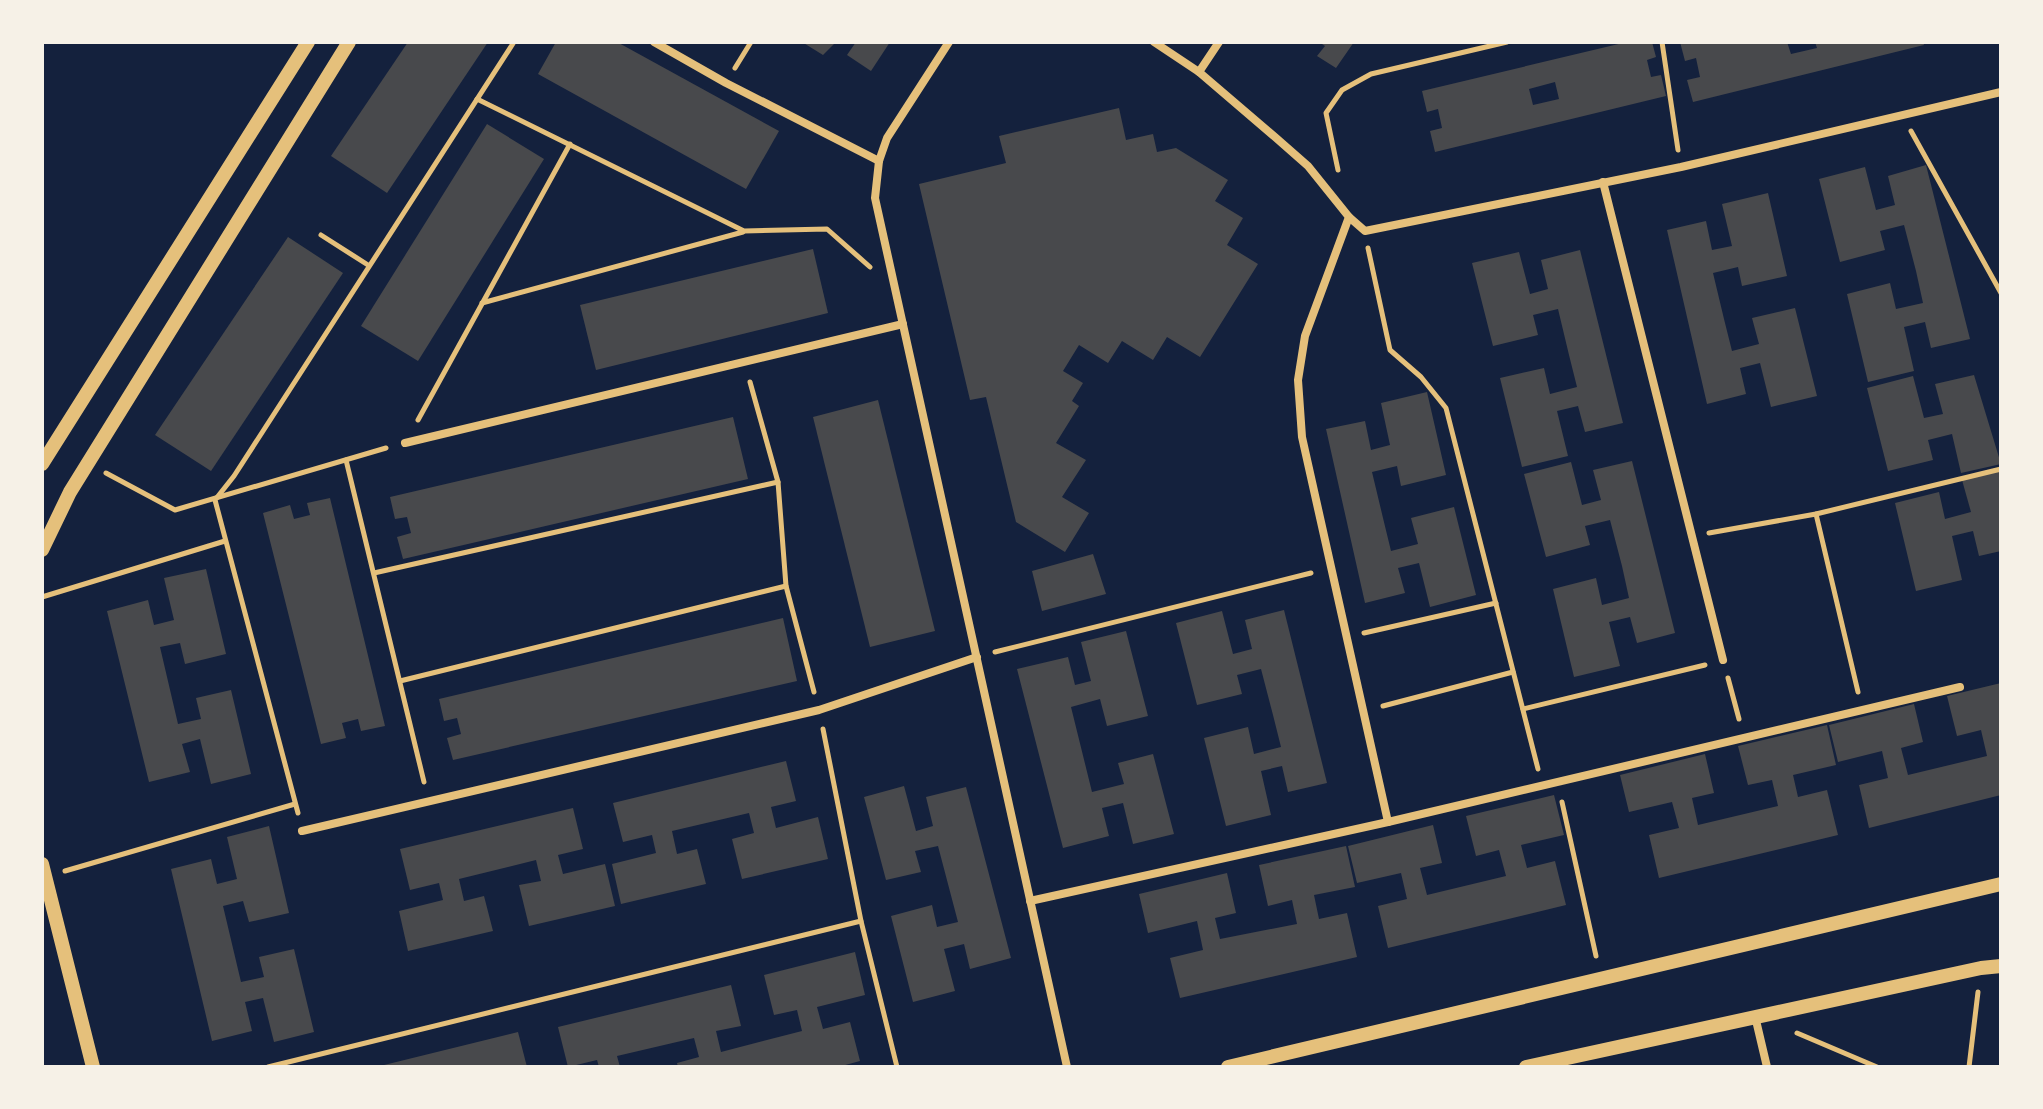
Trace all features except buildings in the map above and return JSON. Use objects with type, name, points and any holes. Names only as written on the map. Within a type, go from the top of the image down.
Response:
[{"type":"street","points":[[42,464],[308,42]]},
{"type":"street","points":[[42,550],[70,492],[349,42]]},
{"type":"street","points":[[654,42],[726,83],[879,161]]},
{"type":"street","points":[[949,42],[887,138],[879,161],[875,198],[1067,1067]]},
{"type":"street","points":[[1154,42],[1199,72],[1308,166],[1349,217],[1365,231],[1681,167],[2001,92]]},
{"type":"street","points":[[1199,72],[1219,42]]},
{"type":"street","points":[[1603,182],[1723,660]]},
{"type":"street","points":[[1349,217],[1305,336],[1298,380],[1302,437],[1388,822]]},
{"type":"street","points":[[405,443],[903,324]]},
{"type":"street","points":[[302,831],[819,710],[977,657]]},
{"type":"street","points":[[1030,901],[1388,822],[1960,687]]},
{"type":"street","points":[[44,870],[93,1067]]},
{"type":"street","points":[[1228,1067],[2001,884]]},
{"type":"street","points":[[1526,1067],[2001,966]]},
{"type":"street","points":[[1755,1016],[1767,1067]]},
{"type":"path","points":[[215,500],[234,476],[514,42]]},
{"type":"path","points":[[1339,173],[1326,113],[1342,90],[1371,74],[1507,42]]},
{"type":"path","points":[[1662,42],[1681,167]]},
{"type":"path","points":[[477,99],[744,231]]},
{"type":"path","points":[[1903,117],[2001,293]]},
{"type":"path","points":[[88,463],[175,510],[405,443],[570,144]]},
{"type":"path","points":[[482,303],[744,231],[827,229],[896,290]]},
{"type":"path","points":[[1365,231],[1390,350],[1421,377],[1446,408],[1543,785]]},
{"type":"path","points":[[321,235],[368,265]]},
{"type":"path","points":[[745,361],[778,482],[786,586],[819,710],[861,921],[897,1067]]},
{"type":"path","points":[[346,460],[429,802]]},
{"type":"path","points":[[1692,536],[1816,514],[2001,469]]},
{"type":"path","points":[[374,573],[778,482]]},
{"type":"path","points":[[215,500],[302,831]]},
{"type":"path","points":[[1816,514],[1862,710]]},
{"type":"path","points":[[42,597],[225,541]]},
{"type":"path","points":[[977,657],[1332,568]]},
{"type":"path","points":[[400,681],[786,586]]},
{"type":"path","points":[[1347,637],[1496,603]]},
{"type":"path","points":[[1523,709],[1723,660],[1744,738]]},
{"type":"path","points":[[1363,711],[1513,672]]},
{"type":"path","points":[[1557,782],[1601,980]]},
{"type":"path","points":[[44,870],[295,804]]},
{"type":"path","points":[[268,1067],[861,921]]},
{"type":"path","points":[[1969,1067],[1981,968]]},
{"type":"path","points":[[1796,1033],[1877,1067]]}]
